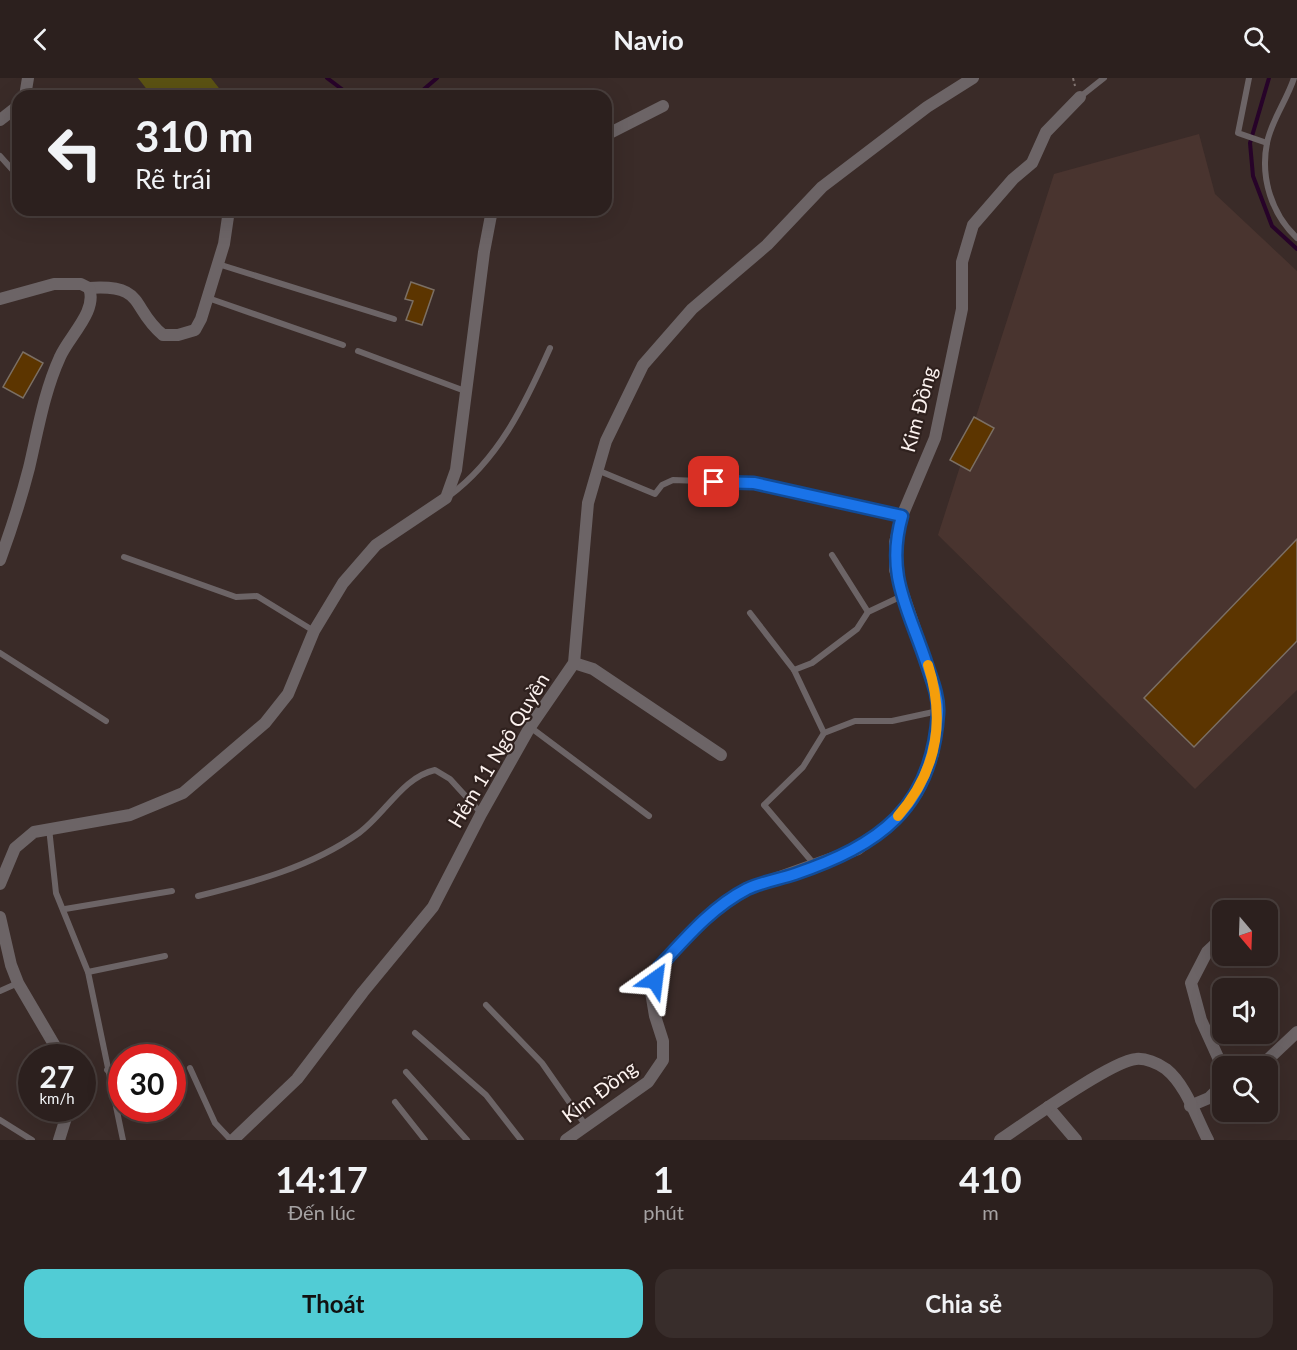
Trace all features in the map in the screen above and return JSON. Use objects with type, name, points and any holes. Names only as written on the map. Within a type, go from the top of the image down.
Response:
[{"type":"street","name":"Hẻm 11 Ngô Quyền","points":[[232,1140],[297,1079],[363,992],[433,907],[481,814],[530,728],[574,663],[588,503],[606,441],[643,365],[677,324],[767,245],[822,187],[919,113],[973,78]]},
{"type":"street","name":"Kim Đồng","points":[[566,1140],[648,1082],[663,1060],[663,1041],[651,992],[659,967],[721,905],[749,888],[816,866],[858,849],[893,822],[917,794],[933,754],[938,711],[934,684],[895,570],[895,542],[902,516],[935,438],[962,309],[962,262],[973,225],[1013,179],[1032,163],[1046,132],[1080,97]]},
{"type":"street","points":[[612,132],[663,106]]},
{"type":"street","points":[[0,299],[54,285],[81,284],[89,288],[108,287],[123,290],[138,301],[155,329],[163,335],[178,335],[195,330],[218,264],[228,216]]},
{"type":"street","points":[[0,884],[12,854],[22,840],[49,828],[130,815],[183,793],[265,723],[288,694],[314,631],[343,583],[376,545],[446,498],[456,470],[465,391],[491,216]]},
{"type":"street","points":[[0,560],[4,539],[50,382],[60,356],[90,307],[92,297],[89,288]]},
{"type":"street","points":[[574,663],[593,669],[721,755]]},
{"type":"street","points":[[0,917],[11,965],[18,983],[54,1044]]},
{"type":"street","points":[[1212,947],[1207,952],[1191,983],[1201,1020],[1217,1056]]},
{"type":"street","points":[[1271,1056],[1297,1032]]},
{"type":"street","points":[[1000,1140],[1048,1107],[1119,1065],[1135,1059],[1151,1061],[1164,1067],[1177,1079],[1208,1140]]},
{"type":"street","points":[[1190,1106],[1212,1095]]},
{"type":"street","points":[[1048,1107],[1076,1140]]},
{"type":"street","points":[[59,1140],[65,1122]]},
{"type":"lane","points":[[1080,97],[1104,78]]},
{"type":"lane","points":[[1249,78],[1238,133],[1267,143]]},
{"type":"lane","points":[[1294,78],[1267,143],[1267,183],[1272,204],[1283,225],[1297,238]]},
{"type":"lane","points":[[0,156],[12,169]]},
{"type":"lane","points":[[218,264],[394,319]]},
{"type":"lane","points":[[208,298],[343,345]]},
{"type":"lane","points":[[446,498],[467,483],[487,462],[528,398],[550,348]]},
{"type":"lane","points":[[358,351],[465,391]]},
{"type":"lane","points":[[597,470],[655,494],[662,484],[673,480],[754,483],[902,516]]},
{"type":"lane","points":[[832,555],[868,612]]},
{"type":"lane","points":[[124,557],[236,597],[257,596],[314,631]]},
{"type":"lane","points":[[794,670],[812,663],[857,629],[868,612],[903,596]]},
{"type":"lane","points":[[750,613],[794,670],[824,733]]},
{"type":"lane","points":[[0,653],[106,721]]},
{"type":"lane","points":[[816,866],[764,805],[803,767],[824,733],[855,722],[892,721],[938,711]]},
{"type":"lane","points":[[530,728],[649,816]]},
{"type":"lane","points":[[198,896],[253,882],[315,859],[360,832],[421,773],[435,770],[450,778],[481,814]]},
{"type":"lane","points":[[49,828],[56,893],[65,909],[88,972],[123,1140]]},
{"type":"lane","points":[[65,909],[172,891]]},
{"type":"lane","points":[[88,972],[165,956]]},
{"type":"lane","points":[[0,991],[18,983]]},
{"type":"lane","points":[[486,1005],[542,1063],[586,1126]]},
{"type":"lane","points":[[416,1033],[486,1095],[520,1140]]},
{"type":"lane","points":[[190,1068],[215,1123],[232,1140]]},
{"type":"lane","points":[[406,1072],[467,1140]]},
{"type":"lane","points":[[395,1102],[425,1140]]},
{"type":"lane","points":[[0,1120],[32,1140]]},
{"type":"shaded area","points":[[138,78],[211,78],[220,90],[147,90]]},
{"type":"shaded area","points":[[1199,134],[1215,194],[1297,271],[1297,690],[1195,789],[938,535],[1054,174]]},
{"type":"building","points":[[411,282],[434,290],[422,325],[406,320],[413,301],[405,299]]},
{"type":"building","points":[[23,352],[43,363],[23,398],[3,387]]},
{"type":"building","points":[[974,417],[994,428],[970,471],[950,460]]},
{"type":"building","points":[[1297,539],[1297,641],[1194,747],[1144,698]]},
{"type":"waterway","points":[[327,78],[343,90]]},
{"type":"waterway","points":[[423,90],[437,78]]},
{"type":"waterway","points":[[1269,78],[1250,143],[1253,176],[1272,226],[1297,249]]},
{"type":"slow traffic","points":[[898,816],[917,794],[933,754],[938,711],[934,684],[928,665]]},
{"type":"route","points":[[655,980],[659,967],[686,937],[721,905],[749,888],[795,874],[858,849],[893,822],[917,794],[933,754],[938,711],[934,684],[895,570],[895,542],[902,516],[754,483],[714,482]]}]
